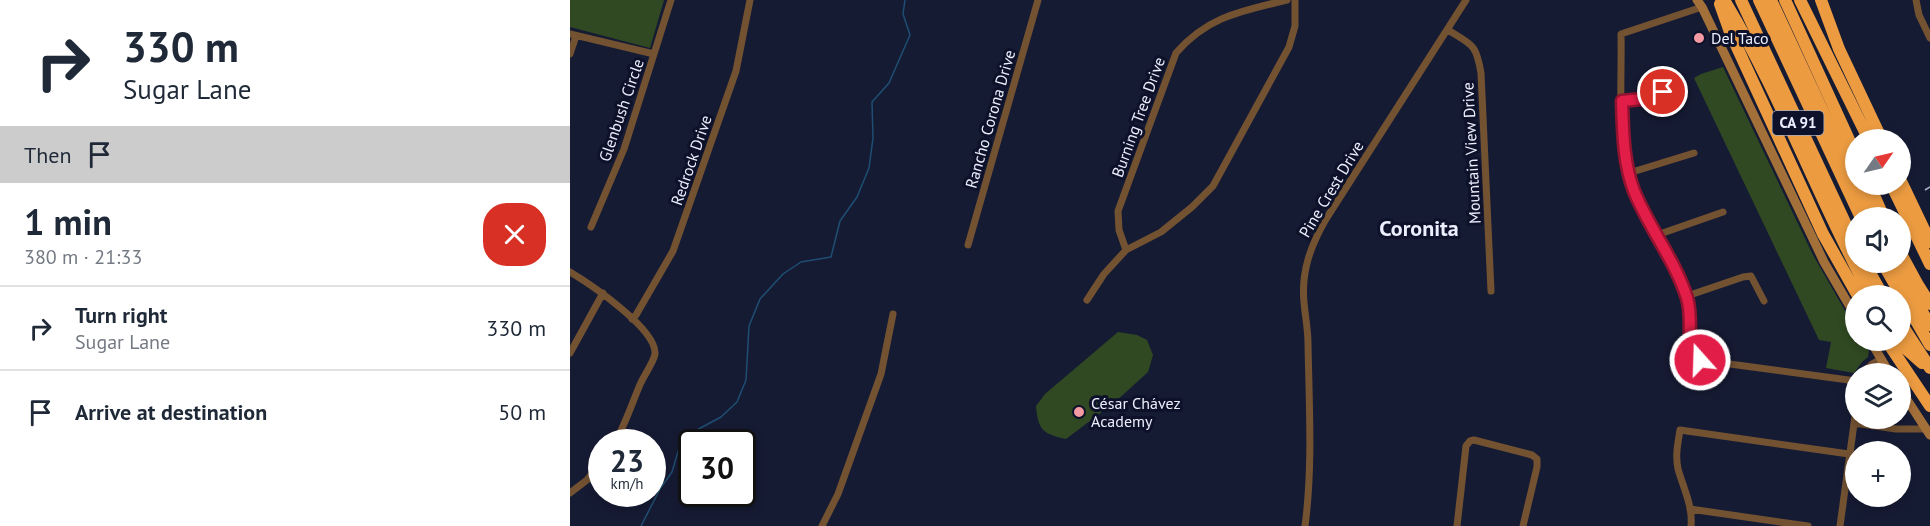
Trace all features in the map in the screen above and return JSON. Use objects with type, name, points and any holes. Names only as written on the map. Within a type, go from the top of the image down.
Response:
[{"type":"highway","points":[[1718,0],[1730,32],[1823,234],[1852,285]]},
{"type":"highway","points":[[1724,0],[1865,285]]},
{"type":"highway","name":"CA 91","points":[[1741,0],[1845,222]]},
{"type":"highway","points":[[1759,0],[1856,207]]},
{"type":"highway","points":[[1770,0],[1845,160]]},
{"type":"highway","name":"CA 91","points":[[1785,0],[1845,131]]},
{"type":"highway","points":[[1800,0],[1864,129]]},
{"type":"highway","points":[[1821,0],[1839,49],[1877,129]]},
{"type":"highway","points":[[1896,195],[1930,264]]},
{"type":"highway","points":[[1908,195],[1930,242]]},
{"type":"highway","points":[[1911,272],[1930,304]]},
{"type":"highway","points":[[1888,273],[1930,345]]},
{"type":"highway","points":[[1899,273],[1930,325]]},
{"type":"highway","points":[[1911,339],[1930,369]]},
{"type":"highway","points":[[1893,351],[1930,406]]},
{"type":"highway","points":[[1909,351],[1930,369]]},
{"type":"main road","points":[[1699,3],[1824,262],[1845,298]]},
{"type":"main road","points":[[1876,351],[1883,363]]},
{"type":"main road","points":[[1911,406],[1928,432]]},
{"type":"street","name":"Glenbush Circle","points":[[591,227],[624,149],[671,0]]},
{"type":"street","name":"Redrock Drive","points":[[632,319],[673,251],[735,71],[750,0]]},
{"type":"street","name":"Rancho Corona Drive","points":[[968,246],[1038,0]]},
{"type":"street","name":"Burning Tree Drive","points":[[1126,250],[1119,230],[1118,211],[1176,53],[1189,37],[1213,21],[1287,0]]},
{"type":"street","points":[[1087,300],[1104,274],[1126,250],[1161,232],[1192,207],[1213,186],[1288,47],[1295,26],[1295,0]]},
{"type":"street","name":"Pine Crest Drive","points":[[1305,526],[1309,486],[1308,338],[1304,298],[1307,261],[1326,219],[1466,0]]},
{"type":"street","points":[[1916,0],[1919,15],[1930,38]]},
{"type":"street","points":[[1699,3],[1621,34],[1623,138],[1629,173],[1635,192],[1687,296],[1690,306],[1692,357],[1700,360],[1845,380]]},
{"type":"street","name":"Mountain View Drive","points":[[1448,30],[1472,45],[1478,54],[1481,73],[1491,291]]},
{"type":"street","points":[[570,54],[573,35],[654,54]]},
{"type":"street","points":[[1622,101],[1642,99],[1663,92]]},
{"type":"street","points":[[1629,173],[1694,153]]},
{"type":"street","points":[[1657,235],[1723,213]]},
{"type":"street","points":[[570,272],[603,293],[632,319],[651,341],[655,350],[655,356],[638,389],[630,414],[622,429]]},
{"type":"street","points":[[1687,296],[1752,276],[1764,301]]},
{"type":"street","points":[[570,353],[603,293]]},
{"type":"street","points":[[822,526],[838,494],[881,375],[893,314]]},
{"type":"street","points":[[1874,363],[1881,359]]},
{"type":"street","points":[[1896,429],[1928,432]]},
{"type":"street","points":[[1691,526],[1690,509],[1676,455],[1680,430],[1845,453]]},
{"type":"street","points":[[1457,526],[1466,446],[1470,441],[1478,441],[1537,459],[1523,526]]},
{"type":"street","points":[[570,493],[588,479]]},
{"type":"street","points":[[1840,526],[1845,486]]},
{"type":"street","points":[[1690,509],[1761,523],[1808,526]]},
{"type":"green space","points":[[570,0],[664,0],[650,48],[570,27]]},
{"type":"green space","points":[[1723,67],[1813,255],[1845,311],[1845,351],[1869,351],[1868,357],[1861,363],[1845,363],[1845,371],[1826,368],[1831,342],[1819,340],[1694,78]]},
{"type":"green space","points":[[1118,332],[1137,335],[1147,340],[1153,355],[1148,372],[1115,402],[1066,439],[1047,433],[1040,426],[1036,406],[1045,394]]},
{"type":"waterway","points":[[641,526],[660,489],[672,472],[680,445],[693,432],[721,417],[737,402],[746,380],[749,326],[760,299],[783,274],[801,262],[831,257],[840,221],[857,197],[869,168],[873,138],[872,102],[889,83],[910,35],[903,14],[905,0]]},
{"type":"railway","points":[[1925,190],[1930,187]]},
{"type":"place","name":"Del Taco","points":[[1699,38]]},
{"type":"place","name":"César Chávez Academy","points":[[1079,412]]},
{"type":"district","name":"Coronita","points":[[1419,228]]},
{"type":"route","points":[[1663,92],[1642,99],[1622,101],[1623,138],[1635,192],[1687,296],[1690,306],[1690,351],[1692,357],[1700,360]]}]
